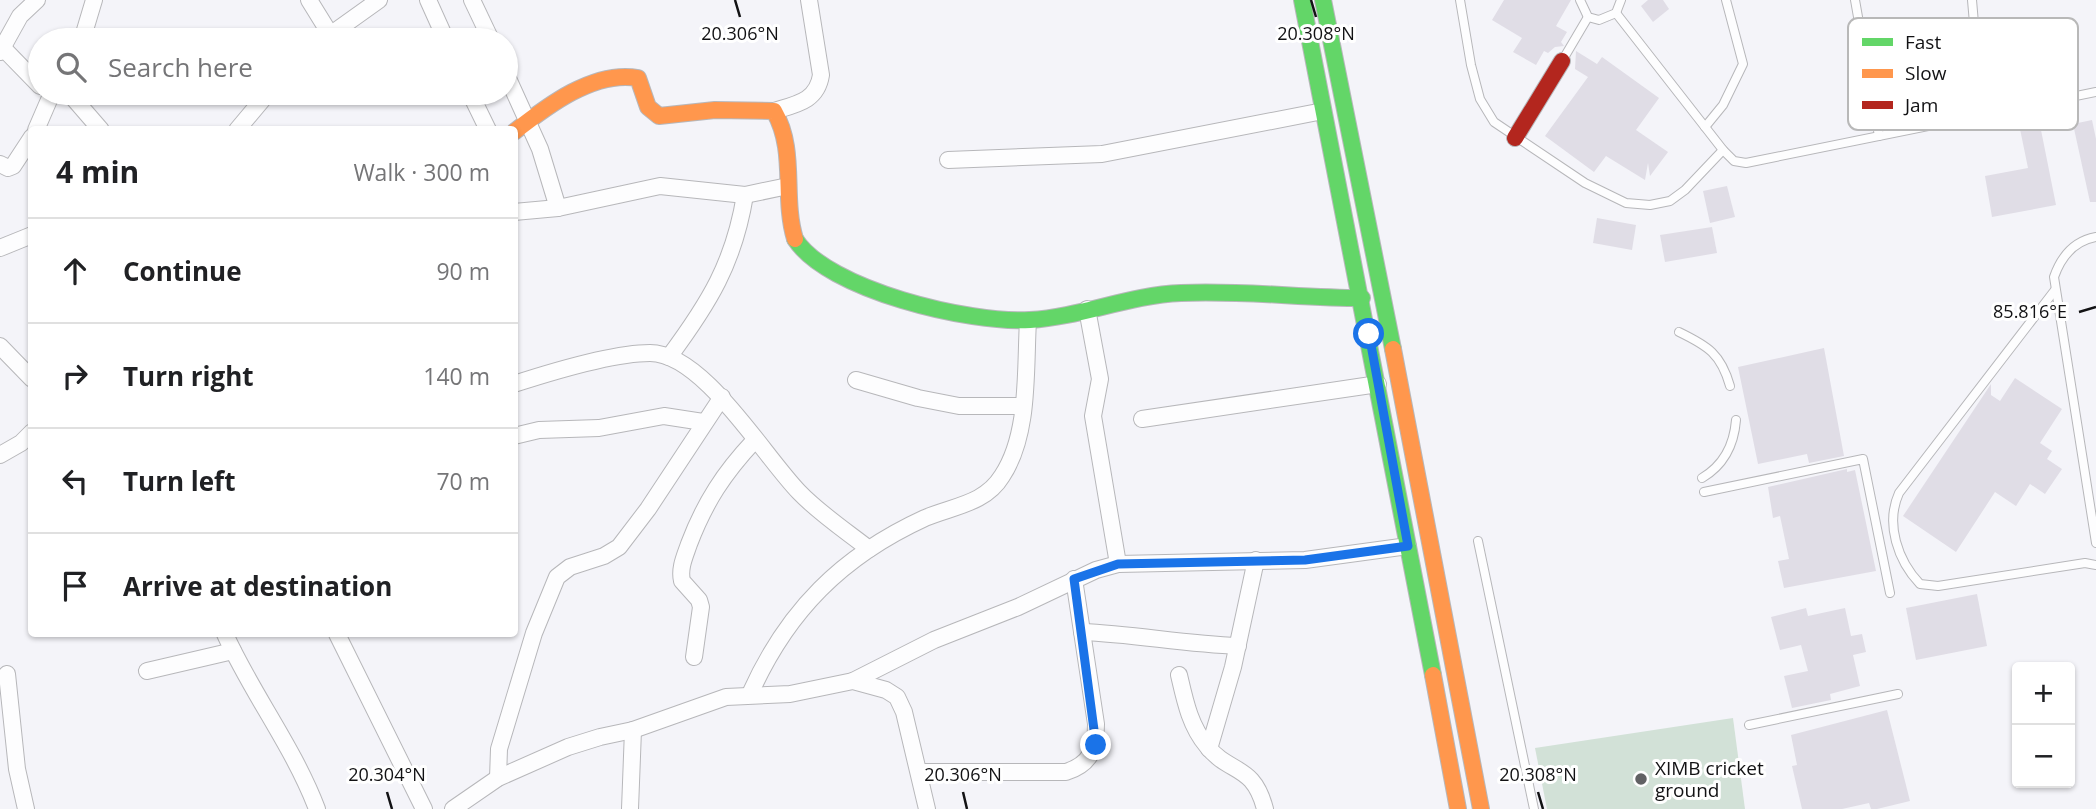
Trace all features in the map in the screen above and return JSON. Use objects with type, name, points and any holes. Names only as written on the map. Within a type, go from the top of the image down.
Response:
[{"type":"street","points":[[12,0],[20,16]]},
{"type":"street","points":[[28,75],[1,50],[20,16],[37,0]]},
{"type":"street","points":[[86,28],[94,0]]},
{"type":"street","points":[[309,0],[322,28]]},
{"type":"street","points":[[339,28],[379,0]]},
{"type":"street","points":[[428,0],[441,28]]},
{"type":"street","points":[[472,0],[485,28]]},
{"type":"street","points":[[521,127],[601,80],[619,74],[638,78],[648,107],[659,116],[715,110],[774,111],[805,101],[815,94],[821,75],[809,0]]},
{"type":"street","points":[[1302,0],[1362,298],[1458,809]]},
{"type":"street","points":[[1323,0],[1431,536],[1481,809]]},
{"type":"street","points":[[1515,138],[1562,61]]},
{"type":"street","points":[[38,126],[47,105]]},
{"type":"street","points":[[79,105],[98,126]]},
{"type":"street","points":[[240,126],[258,105]]},
{"type":"street","points":[[476,105],[486,126]]},
{"type":"street","points":[[515,105],[521,127],[540,149],[558,208]]},
{"type":"street","points":[[774,111],[787,136],[789,209],[802,252],[820,267],[877,292],[931,306],[1028,321],[1162,293],[1362,298]]},
{"type":"street","points":[[948,160],[1102,154],[1323,111]]},
{"type":"street","points":[[0,164],[8,168],[13,166],[28,143]]},
{"type":"street","points":[[518,212],[558,208],[660,187],[745,195],[788,186]]},
{"type":"street","points":[[669,358],[703,312],[733,253],[745,195]]},
{"type":"street","points":[[0,248],[28,237]]},
{"type":"street","points":[[1087,309],[1100,379],[1093,416],[1118,564]]},
{"type":"street","points":[[750,694],[768,653],[790,622],[847,562],[925,519],[983,497],[994,488],[1012,456],[1022,406],[1028,321]]},
{"type":"street","points":[[0,346],[28,375]]},
{"type":"street","points":[[518,383],[607,360],[651,353],[669,358],[695,371],[722,397],[754,441],[801,495],[869,550]]},
{"type":"street","points":[[856,380],[918,398],[959,406],[1022,406]]},
{"type":"street","points":[[1142,419],[1378,384]]},
{"type":"street","points":[[498,778],[499,749],[534,633],[557,577],[570,567],[604,556],[619,547],[648,509],[722,397]]},
{"type":"street","points":[[518,435],[538,430],[599,428],[664,416],[703,422]]},
{"type":"street","points":[[0,455],[28,436]]},
{"type":"street","points":[[694,657],[701,607],[699,600],[682,581],[682,562],[703,507],[722,475],[754,441]]},
{"type":"street","points":[[453,809],[498,778],[568,747],[633,730],[726,697],[790,694],[853,681],[934,640],[1018,607],[1074,579],[1118,564],[1305,560],[1408,546]]},
{"type":"street","points":[[1209,749],[1238,646],[1256,560]]},
{"type":"street","points":[[919,772],[1066,772],[1079,768],[1092,756],[1096,745],[1074,579]]},
{"type":"street","points":[[1082,632],[1118,634],[1164,642],[1238,646]]},
{"type":"street","points":[[226,637],[244,674],[289,747],[317,809]]},
{"type":"street","points":[[338,637],[424,809]]},
{"type":"street","points":[[147,671],[233,651]]},
{"type":"street","points":[[7,674],[17,769],[26,809]]},
{"type":"street","points":[[1179,675],[1195,729],[1209,749],[1249,775],[1258,787],[1265,809]]},
{"type":"street","points":[[853,681],[897,697],[904,712],[927,809]]},
{"type":"street","points":[[630,809],[633,730]]},
{"type":"lane","points":[[1460,0],[1480,99],[1494,122],[1585,183],[1626,203],[1650,205],[1670,201],[1685,190],[1723,150]]},
{"type":"lane","points":[[1580,0],[1588,17]]},
{"type":"lane","points":[[1588,17],[1605,20],[1616,13],[1621,0]]},
{"type":"lane","points":[[1705,127],[1723,104],[1743,64],[1726,0]]},
{"type":"lane","points":[[1855,0],[1858,18]]},
{"type":"lane","points":[[1972,0],[1974,18]]},
{"type":"lane","points":[[1616,13],[1723,150],[1734,160],[1746,163],[1910,130]]},
{"type":"lane","points":[[1562,61],[1588,17]]},
{"type":"lane","points":[[2078,96],[2096,92]]},
{"type":"lane","points":[[1878,130],[1879,136]]},
{"type":"lane","points":[[2096,237],[2072,248],[2060,261],[2054,277],[2096,543]]},
{"type":"lane","points":[[2055,290],[1899,493],[1892,507],[1893,527],[1901,557],[1920,584],[1938,586],[2085,563],[2096,565]]},
{"type":"lane","points":[[1679,332],[1709,346],[1720,360],[1730,386]]},
{"type":"lane","points":[[1702,478],[1714,470],[1725,457],[1735,437],[1736,420]]},
{"type":"lane","points":[[1704,492],[1863,459],[1890,593]]},
{"type":"lane","points":[[1479,541],[1534,809]]},
{"type":"lane","points":[[1749,725],[1898,694]]},
{"type":"shaded area","name":"XIMB cricket ground","points":[[1733,718],[1745,809],[1547,809],[1535,748]]},
{"type":"building","points":[[1504,0],[1571,0],[1556,26],[1567,32],[1561,42],[1564,46],[1555,47],[1548,53],[1544,51],[1536,65],[1513,52],[1522,38],[1492,20]]},
{"type":"building","points":[[1648,0],[1663,0],[1669,9],[1653,22],[1641,6]]},
{"type":"building","points":[[1576,51],[1597,64],[1602,57],[1659,98],[1636,130],[1668,152],[1650,176],[1648,163],[1645,180],[1606,156],[1594,172],[1545,136],[1588,77],[1575,69]]},
{"type":"building","points":[[2092,120],[2096,139],[2096,202],[2090,202],[2074,130],[2078,130],[2078,123]]},
{"type":"building","points":[[2020,130],[2041,130],[2056,205],[1992,217],[1985,176],[2028,168]]},
{"type":"building","points":[[1727,186],[1735,217],[1710,223],[1703,191]]},
{"type":"building","points":[[1597,218],[1636,225],[1632,250],[1593,243]]},
{"type":"building","points":[[1712,227],[1717,253],[1665,262],[1660,235]]},
{"type":"building","points":[[1824,348],[1844,456],[1809,463],[1807,454],[1758,464],[1738,367]]},
{"type":"building","points":[[2015,378],[2062,409],[2040,443],[2052,451],[2047,459],[2062,469],[2045,494],[2030,484],[2016,506],[1995,492],[1956,552],[1903,516],[1991,384],[1991,395],[2000,401]]},
{"type":"building","points":[[1847,469],[1847,472],[1855,470],[1876,571],[1784,588],[1778,561],[1789,559],[1780,516],[1773,518],[1768,487]]},
{"type":"building","points":[[1977,594],[1987,646],[1916,660],[1906,608]]},
{"type":"building","points":[[1806,608],[1808,616],[1845,608],[1851,636],[1862,634],[1866,652],[1853,655],[1860,686],[1830,694],[1831,700],[1792,708],[1784,676],[1808,671],[1801,645],[1780,650],[1771,617]]},
{"type":"building","points":[[1887,710],[1910,801],[1877,809],[1871,809],[1869,803],[1842,809],[1802,809],[1792,766],[1797,765],[1791,735]]},
{"type":"traffic: fast","points":[[1302,0],[1433,675]]},
{"type":"traffic: fast","points":[[1323,0],[1393,349]]},
{"type":"traffic: fast","points":[[795,239],[812,257],[837,274],[868,288],[938,310],[1004,320],[1049,318],[1143,298],[1181,293],[1362,298]]},
{"type":"traffic: slow","points":[[518,129],[572,92],[605,79],[621,77],[638,78],[648,107],[659,116],[715,110],[774,111],[785,142],[789,206],[795,239]]},
{"type":"traffic: slow","points":[[1393,349],[1481,809]]},
{"type":"traffic: slow","points":[[1433,675],[1458,809]]},
{"type":"traffic: jam","points":[[1515,138],[1562,61]]},
{"type":"place","name":"XIMB cricket ground","points":[[1641,779]]},
{"type":"route","points":[[1096,745],[1096,724],[1074,579],[1118,564],[1305,560],[1408,546],[1369,334]]}]
